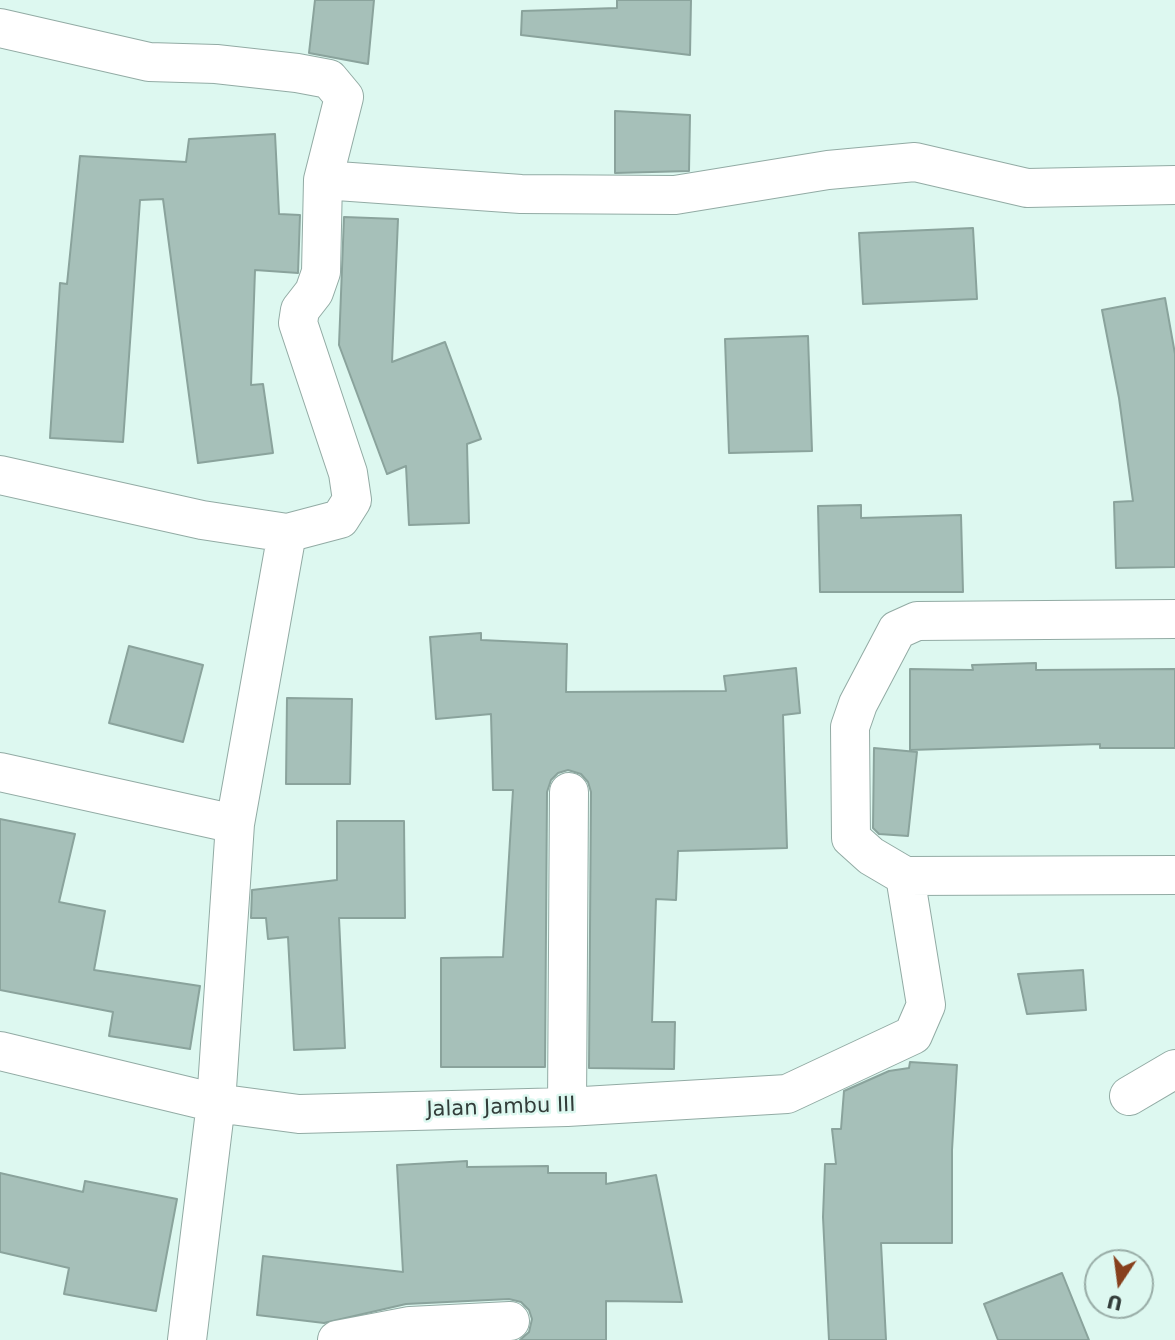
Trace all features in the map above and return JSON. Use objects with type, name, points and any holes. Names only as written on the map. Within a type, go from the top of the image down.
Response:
[{"type":"street","points":[[0,28],[149,62],[216,64],[329,79],[344,97],[323,180],[321,272],[314,292],[300,310],[298,323],[348,473],[352,500],[340,519],[287,533],[202,520],[0,475]]},
{"type":"street","points":[[323,180],[521,194],[676,195],[828,170],[915,162],[1027,188],[1175,186]]},
{"type":"street","points":[[187,1340],[216,1103],[235,824],[287,533]]},
{"type":"street","points":[[1175,619],[917,621],[897,630],[858,704],[850,727],[851,838],[870,856],[905,876],[1175,875]]},
{"type":"street","points":[[0,772],[235,824]]},
{"type":"street","points":[[567,1107],[569,792]]},
{"type":"street","name":"Jalan Jambu III","points":[[0,1051],[216,1103],[299,1114],[567,1107],[787,1094],[913,1035],[926,1005],[905,876]]},
{"type":"street","points":[[1129,1096],[1175,1069]]},
{"type":"street","points":[[337,1340],[400,1327],[510,1321]]},
{"type":"building","points":[[315,0],[374,0],[368,64],[309,53]]},
{"type":"building","points":[[617,0],[691,0],[690,55],[521,35],[522,11],[617,8]]},
{"type":"building","points":[[615,111],[690,115],[689,171],[615,173]]},
{"type":"building","points":[[275,134],[279,214],[300,215],[298,273],[255,270],[251,385],[263,384],[273,453],[198,463],[163,199],[140,200],[123,442],[50,438],[60,283],[67,284],[80,156],[186,162],[189,139]]},
{"type":"building","points":[[344,217],[398,219],[392,362],[445,342],[481,439],[467,444],[469,523],[409,525],[406,466],[387,474],[339,345]]},
{"type":"building","points":[[973,228],[977,299],[863,304],[859,233]]},
{"type":"building","points":[[1165,298],[1175,354],[1175,567],[1116,568],[1114,502],[1133,501],[1119,398],[1102,310]]},
{"type":"building","points":[[808,336],[812,451],[729,453],[725,339]]},
{"type":"building","points":[[861,505],[861,518],[961,515],[963,592],[820,592],[818,506]]},
{"type":"building","points":[[481,633],[481,640],[567,644],[566,692],[726,691],[724,676],[796,668],[800,713],[783,715],[787,848],[678,851],[676,900],[656,899],[652,1022],[675,1022],[674,1069],[589,1068],[591,792],[588,782],[581,774],[568,770],[558,773],[551,780],[547,792],[545,1067],[441,1067],[441,958],[503,957],[513,790],[493,790],[491,714],[436,719],[430,637]]},
{"type":"building","points":[[129,646],[203,665],[183,742],[109,723]]},
{"type":"building","points":[[1036,663],[1036,670],[1175,669],[1175,748],[1100,748],[1100,744],[910,750],[910,669],[973,670],[972,665]]},
{"type":"building","points":[[287,698],[352,699],[350,784],[286,784]]},
{"type":"building","points":[[874,748],[917,752],[908,836],[879,834],[873,828]]},
{"type":"building","points":[[0,819],[75,834],[59,902],[105,911],[94,970],[200,986],[190,1049],[109,1036],[113,1012],[0,990]]},
{"type":"building","points":[[337,821],[404,821],[405,918],[339,918],[345,1048],[294,1050],[288,937],[268,939],[266,918],[251,918],[252,890],[337,880]]},
{"type":"building","points":[[1083,970],[1086,1010],[1027,1014],[1018,974]]},
{"type":"building","points":[[910,1062],[957,1065],[952,1150],[952,1243],[881,1243],[886,1340],[829,1340],[823,1217],[825,1164],[836,1164],[832,1129],[841,1129],[844,1091],[889,1071],[909,1068]]},
{"type":"building","points":[[467,1161],[467,1167],[548,1166],[548,1173],[606,1173],[606,1184],[656,1175],[682,1302],[606,1301],[606,1340],[520,1340],[529,1332],[532,1319],[529,1310],[521,1302],[509,1299],[406,1304],[324,1323],[257,1315],[263,1256],[403,1272],[397,1165]]},
{"type":"building","points":[[0,1173],[83,1192],[85,1181],[177,1199],[156,1311],[64,1294],[69,1268],[0,1252]]},
{"type":"building","points":[[1062,1273],[1089,1340],[998,1340],[984,1304]]}]
